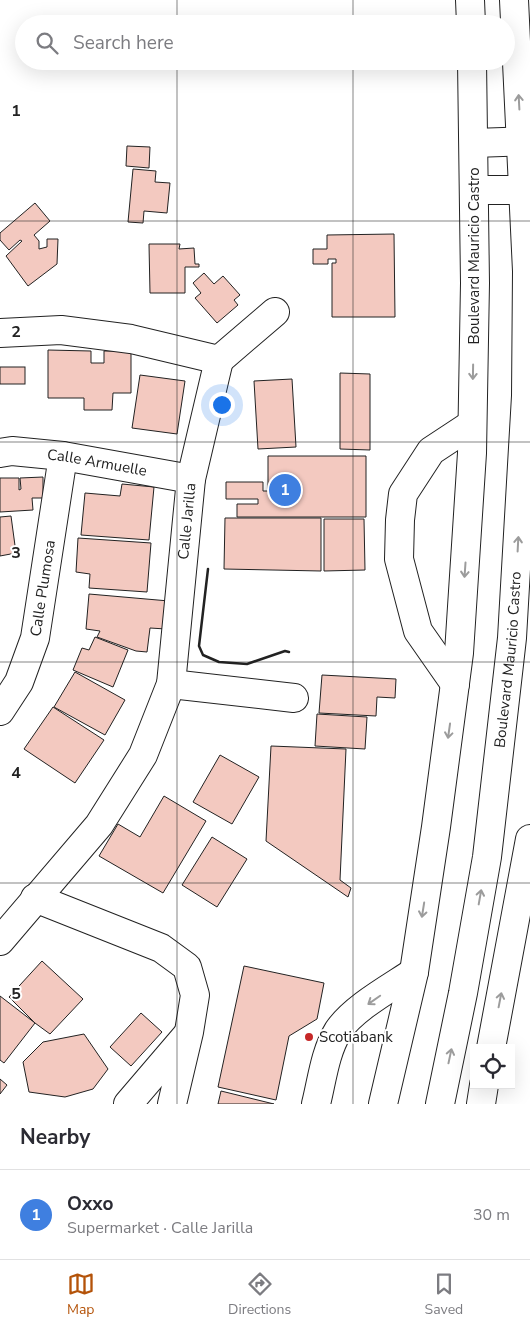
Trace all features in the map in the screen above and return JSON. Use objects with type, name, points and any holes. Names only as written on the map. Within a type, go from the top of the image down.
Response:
[{"type":"street","points":[[470,0],[471,15]]},
{"type":"street","name":"Boulevard Mauricio Castro","points":[[440,1104],[463,993],[487,857],[512,638],[526,396],[527,190],[526,141],[514,0]]},
{"type":"street","name":"Boulevard Mauricio Castro","points":[[383,1104],[414,972],[460,652],[467,549],[475,284],[472,70]]},
{"type":"street","points":[[474,143],[526,141]]},
{"type":"street","points":[[474,190],[527,190]]},
{"type":"street","points":[[0,333],[61,330],[130,339],[218,360],[275,312]]},
{"type":"street","name":"Calle Jarilla","points":[[0,941],[104,817],[143,755],[171,684],[191,479],[218,360]]},
{"type":"street","points":[[455,684],[418,631],[399,559],[400,520],[402,494],[431,451],[472,424]]},
{"type":"street","name":"Calle Armuelle","points":[[0,453],[12,452],[63,456],[191,479]]},
{"type":"street","name":"Calle Plumosa","points":[[0,712],[19,682],[35,638],[63,456]]},
{"type":"street","points":[[171,684],[294,698]]},
{"type":"street","points":[[492,1044],[530,846]]},
{"type":"street","points":[[35,898],[161,948],[187,967],[195,995],[189,1032],[172,1104]]},
{"type":"street","points":[[316,1104],[328,1052],[338,1031],[351,1015],[414,972]]},
{"type":"street","points":[[128,1104],[189,1032]]},
{"type":"street","points":[[481,1104],[483,1089]]},
{"type":"building","points":[[127,146],[150,147],[149,168],[126,166]]},
{"type":"building","points":[[133,169],[156,171],[155,182],[170,183],[167,213],[144,211],[143,223],[128,222]]},
{"type":"building","points":[[35,203],[50,221],[34,235],[39,241],[39,249],[47,247],[47,239],[58,239],[57,264],[28,286],[6,256],[22,241],[20,240],[9,250],[0,240],[0,233]]},
{"type":"building","points":[[394,234],[395,317],[332,317],[332,263],[336,263],[336,259],[328,259],[328,264],[313,264],[313,249],[327,249],[327,235]]},
{"type":"building","points":[[149,244],[180,244],[179,249],[194,248],[195,264],[199,264],[199,267],[185,267],[185,293],[150,293]]},
{"type":"building","points":[[204,273],[214,284],[223,276],[240,295],[234,300],[238,305],[217,323],[195,298],[201,293],[193,283]]},
{"type":"building","points":[[48,350],[91,351],[91,363],[104,363],[104,351],[131,351],[131,393],[113,393],[112,410],[84,410],[84,398],[48,398]]},
{"type":"building","points":[[0,367],[25,367],[25,384],[0,384]]},
{"type":"building","points":[[340,373],[370,374],[370,450],[340,449]]},
{"type":"building","points":[[140,375],[185,381],[177,434],[132,428]]},
{"type":"building","points":[[292,379],[296,447],[258,449],[254,381]]},
{"type":"building","points":[[268,456],[366,456],[366,517],[237,517],[237,504],[258,504],[258,499],[226,499],[226,482],[263,482],[263,491],[268,491]]},
{"type":"building","points":[[43,477],[43,498],[32,498],[33,510],[0,512],[0,478],[19,478],[19,490],[21,489],[20,478]]},
{"type":"building","points":[[122,484],[154,487],[149,540],[81,535],[85,493],[120,496]]},
{"type":"building","points":[[11,516],[16,553],[0,556],[0,517]]},
{"type":"building","points":[[225,518],[321,518],[321,571],[224,569]]},
{"type":"building","points":[[324,519],[364,519],[365,570],[324,571]]},
{"type":"building","points":[[78,538],[151,543],[147,592],[89,588],[90,574],[76,572]]},
{"type":"building","points":[[89,594],[169,601],[166,629],[150,628],[147,652],[136,651],[97,637],[100,631],[86,629]]},
{"type":"building","points":[[95,637],[128,650],[113,687],[73,670],[82,648],[89,650]]},
{"type":"building","points":[[75,672],[125,700],[105,735],[54,707]]},
{"type":"building","points":[[322,675],[396,679],[395,698],[377,697],[376,716],[319,713]]},
{"type":"building","points":[[53,707],[104,740],[75,783],[24,749]]},
{"type":"building","points":[[317,714],[367,717],[365,749],[315,746]]},
{"type":"building","points":[[271,746],[346,749],[340,880],[351,888],[348,897],[266,841]]},
{"type":"building","points":[[220,755],[259,777],[232,824],[193,802]]},
{"type":"building","points":[[164,796],[206,821],[163,893],[99,856],[118,824],[140,837]]},
{"type":"building","points":[[212,837],[247,859],[217,907],[182,885]]},
{"type":"building","points":[[42,961],[83,999],[50,1034],[35,1023],[9,997]]},
{"type":"building","points":[[244,966],[324,983],[317,1019],[289,1036],[276,1100],[218,1087]]},
{"type":"building","points":[[0,996],[35,1023],[4,1063],[0,1060]]},
{"type":"building","points":[[141,1013],[162,1032],[131,1066],[110,1047]]},
{"type":"building","points":[[84,1034],[108,1069],[93,1089],[65,1097],[29,1092],[23,1062],[43,1042]]},
{"type":"building","points":[[0,1079],[7,1085],[0,1094]]},
{"type":"building","points":[[221,1091],[274,1104],[218,1104]]},
{"type":"wall","points":[[208,569],[199,646],[203,655],[219,662],[247,664],[285,651],[289,652]]},
{"type":"place","name":"Oxxo","points":[[285,490]]},
{"type":"place","name":"Scotiabank","points":[[309,1037]]}]
